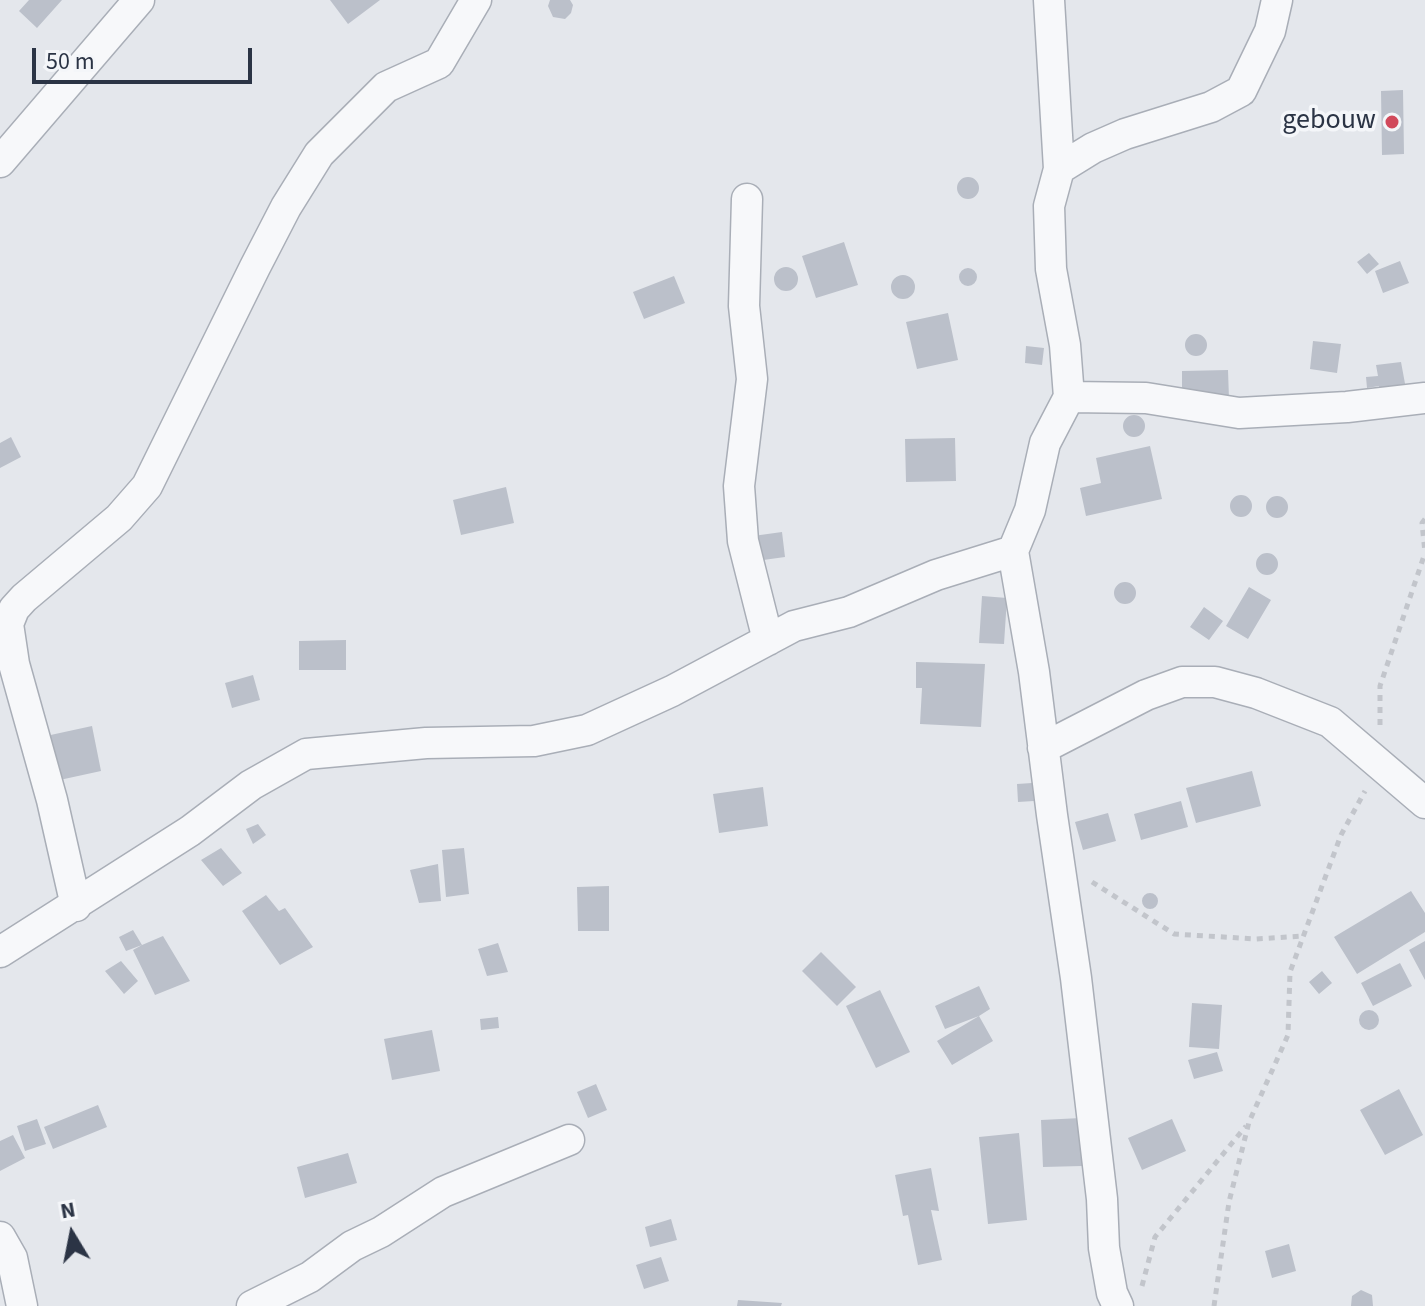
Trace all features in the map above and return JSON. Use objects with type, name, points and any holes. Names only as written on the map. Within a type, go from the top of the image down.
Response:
[{"type":"street","points":[[0,162],[139,0]]},
{"type":"street","points":[[76,906],[52,800],[14,664],[8,624],[14,609],[119,518],[147,486],[286,207],[319,154],[386,87],[439,63],[476,0]]},
{"type":"street","points":[[1049,0],[1059,169],[1049,206],[1051,269],[1065,345],[1069,397],[1045,443],[1030,510],[1013,551],[1034,672],[1076,978],[1099,1167],[1104,1248],[1112,1293],[1129,1299]]},
{"type":"street","points":[[1059,169],[1093,148],[1125,134],[1211,107],[1241,91],[1270,31],[1277,0]]},
{"type":"street","points":[[747,199],[744,306],[752,379],[739,486],[743,541],[768,640]]},
{"type":"street","points":[[1069,397],[1146,398],[1239,413],[1347,407],[1425,398]]},
{"type":"street","points":[[0,952],[190,831],[251,785],[306,754],[426,743],[534,741],[587,730],[672,691],[794,626],[849,612],[936,575],[1013,551]]},
{"type":"street","points":[[1043,748],[1146,695],[1182,682],[1215,682],[1256,693],[1330,722],[1425,803]]},
{"type":"street","points":[[252,1306],[310,1277],[352,1246],[381,1232],[443,1192],[569,1140]]},
{"type":"street","points":[[0,1237],[12,1258],[22,1306]]},
{"type":"path","points":[[1214,1306],[1229,1202],[1249,1122],[1288,1035],[1290,972],[1341,835],[1380,765],[1380,686],[1425,553],[1422,523],[1425,519]]},
{"type":"path","points":[[1059,863],[1174,934],[1256,939],[1303,936]]},
{"type":"path","points":[[1129,1299],[1155,1237],[1249,1122]]},
{"type":"building","points":[[29,0],[62,0],[37,28],[19,11]]},
{"type":"building","points":[[330,0],[380,0],[348,24]]},
{"type":"building","points":[[550,0],[570,0],[573,5],[571,13],[565,19],[553,17],[548,6]]},
{"type":"building","name":"gebouw","points":[[1403,90],[1404,154],[1382,155],[1381,91]]},
{"type":"building","points":[[968,177],[976,180],[979,188],[976,196],[968,199],[960,196],[957,188],[960,180]]},
{"type":"building","points":[[844,242],[858,285],[816,298],[802,256]]},
{"type":"building","points":[[1369,253],[1379,264],[1367,274],[1357,262]]},
{"type":"building","points":[[1400,261],[1409,283],[1383,293],[1375,271]]},
{"type":"building","points":[[786,267],[797,274],[798,279],[791,290],[786,291],[775,284],[774,279],[781,268]]},
{"type":"building","points":[[968,268],[977,277],[968,286],[959,277]]},
{"type":"building","points":[[903,275],[912,278],[915,287],[912,296],[903,299],[894,296],[891,287],[894,278]]},
{"type":"building","points":[[674,276],[685,303],[644,319],[633,292]]},
{"type":"building","points":[[948,313],[958,360],[917,369],[906,322]]},
{"type":"building","points":[[1196,334],[1204,337],[1207,345],[1204,353],[1196,356],[1188,353],[1185,345],[1188,337]]},
{"type":"building","points":[[1313,341],[1341,344],[1337,373],[1310,369]]},
{"type":"building","points":[[1026,346],[1044,348],[1042,365],[1025,363]]},
{"type":"building","points":[[1401,362],[1406,389],[1380,392],[1379,386],[1367,388],[1366,377],[1378,376],[1376,365]]},
{"type":"building","points":[[1228,370],[1229,399],[1182,400],[1182,371]]},
{"type":"building","points":[[1130,415],[1138,415],[1145,426],[1138,437],[1130,437],[1123,430],[1123,422]]},
{"type":"building","points":[[11,437],[21,457],[0,468],[0,443]]},
{"type":"building","points":[[955,438],[956,481],[906,482],[905,439]]},
{"type":"building","points":[[1150,446],[1162,499],[1086,516],[1080,488],[1101,483],[1096,458]]},
{"type":"building","points":[[506,487],[514,523],[461,535],[453,500]]},
{"type":"building","points":[[1237,495],[1245,495],[1252,506],[1245,517],[1237,517],[1230,510],[1230,502]]},
{"type":"building","points":[[1273,496],[1281,496],[1288,507],[1281,518],[1273,518],[1266,511],[1266,503]]},
{"type":"building","points":[[782,532],[785,557],[756,561],[753,536]]},
{"type":"building","points":[[1263,553],[1271,553],[1278,564],[1271,575],[1263,575],[1256,568],[1256,560]]},
{"type":"building","points":[[1121,582],[1129,582],[1136,593],[1129,604],[1121,604],[1114,597],[1114,589]]},
{"type":"building","points":[[1249,587],[1271,600],[1248,639],[1226,626]]},
{"type":"building","points":[[982,596],[1007,598],[1004,644],[979,643]]},
{"type":"building","points":[[1204,607],[1223,621],[1209,640],[1190,627]]},
{"type":"building","points":[[346,640],[346,670],[299,670],[299,641]]},
{"type":"building","points":[[916,662],[985,664],[981,727],[920,724],[922,688],[916,688]]},
{"type":"building","points":[[253,675],[260,700],[232,708],[225,683]]},
{"type":"building","points":[[92,726],[101,771],[55,781],[46,736]]},
{"type":"building","points":[[1252,771],[1261,806],[1196,823],[1186,788]]},
{"type":"building","points":[[1032,783],[1034,801],[1018,802],[1017,784]]},
{"type":"building","points":[[763,787],[768,826],[719,833],[713,794]]},
{"type":"building","points":[[1181,801],[1188,827],[1141,840],[1134,814]]},
{"type":"building","points":[[1108,813],[1116,841],[1083,850],[1075,822]]},
{"type":"building","points":[[258,824],[266,835],[253,844],[246,829]]},
{"type":"building","points":[[221,848],[242,873],[223,886],[201,860]]},
{"type":"building","points":[[464,848],[469,894],[446,897],[442,850]]},
{"type":"building","points":[[438,864],[441,901],[419,903],[410,870]]},
{"type":"building","points":[[609,886],[609,931],[578,931],[577,887]]},
{"type":"building","points":[[1411,891],[1425,913],[1425,932],[1357,974],[1334,937]]},
{"type":"building","points":[[1147,893],[1153,893],[1158,901],[1156,907],[1147,909],[1142,904],[1142,898]]},
{"type":"building","points":[[266,895],[279,911],[285,908],[313,947],[280,965],[242,911]]},
{"type":"building","points":[[133,930],[142,945],[126,951],[119,937]]},
{"type":"building","points":[[163,936],[190,981],[155,995],[133,950]]},
{"type":"building","points":[[1425,941],[1425,980],[1409,950]]},
{"type":"building","points":[[498,943],[508,972],[487,976],[478,949]]},
{"type":"building","points":[[821,952],[856,987],[837,1006],[802,971]]},
{"type":"building","points":[[121,961],[138,981],[124,994],[105,971]]},
{"type":"building","points":[[1400,963],[1412,986],[1373,1006],[1361,983]]},
{"type":"building","points":[[1322,971],[1332,983],[1319,994],[1309,982]]},
{"type":"building","points":[[979,986],[990,1009],[945,1029],[935,1006]]},
{"type":"building","points":[[880,990],[910,1052],[876,1068],[846,1006]]},
{"type":"building","points":[[1192,1003],[1222,1005],[1219,1049],[1189,1047]]},
{"type":"building","points":[[1369,1010],[1376,1013],[1379,1020],[1376,1027],[1369,1030],[1362,1027],[1359,1020],[1362,1013]]},
{"type":"building","points":[[979,1016],[993,1041],[952,1065],[937,1041]]},
{"type":"building","points":[[498,1017],[499,1028],[481,1030],[480,1019]]},
{"type":"building","points":[[432,1030],[440,1071],[392,1080],[384,1039]]},
{"type":"building","points":[[1217,1052],[1223,1071],[1194,1079],[1188,1060]]},
{"type":"building","points":[[596,1084],[607,1110],[588,1118],[577,1092]]},
{"type":"building","points":[[1399,1089],[1423,1135],[1385,1155],[1360,1110]]},
{"type":"building","points":[[98,1105],[107,1127],[53,1149],[44,1127]]},
{"type":"building","points":[[1081,1118],[1082,1166],[1043,1167],[1041,1120]]},
{"type":"building","points":[[37,1119],[46,1144],[25,1151],[17,1126]]},
{"type":"building","points":[[1172,1119],[1186,1151],[1142,1170],[1128,1138]]},
{"type":"building","points":[[1019,1133],[1027,1220],[988,1224],[979,1137]]},
{"type":"building","points":[[13,1135],[25,1158],[0,1171],[0,1141]]},
{"type":"building","points":[[348,1153],[357,1183],[305,1198],[297,1167]]},
{"type":"building","points":[[931,1168],[939,1211],[931,1210],[942,1260],[918,1265],[908,1215],[903,1216],[895,1175]]},
{"type":"building","points":[[671,1219],[677,1240],[650,1247],[645,1227]]},
{"type":"building","points":[[1289,1244],[1296,1271],[1272,1278],[1265,1251]]},
{"type":"building","points":[[661,1257],[669,1281],[644,1289],[636,1265]]},
{"type":"building","points":[[1361,1290],[1372,1295],[1373,1306],[1351,1306],[1352,1296]]},
{"type":"building","points":[[738,1300],[782,1303],[781,1306],[737,1306]]},
{"type":"place","name":"gebouw","points":[[1392,122]]}]
